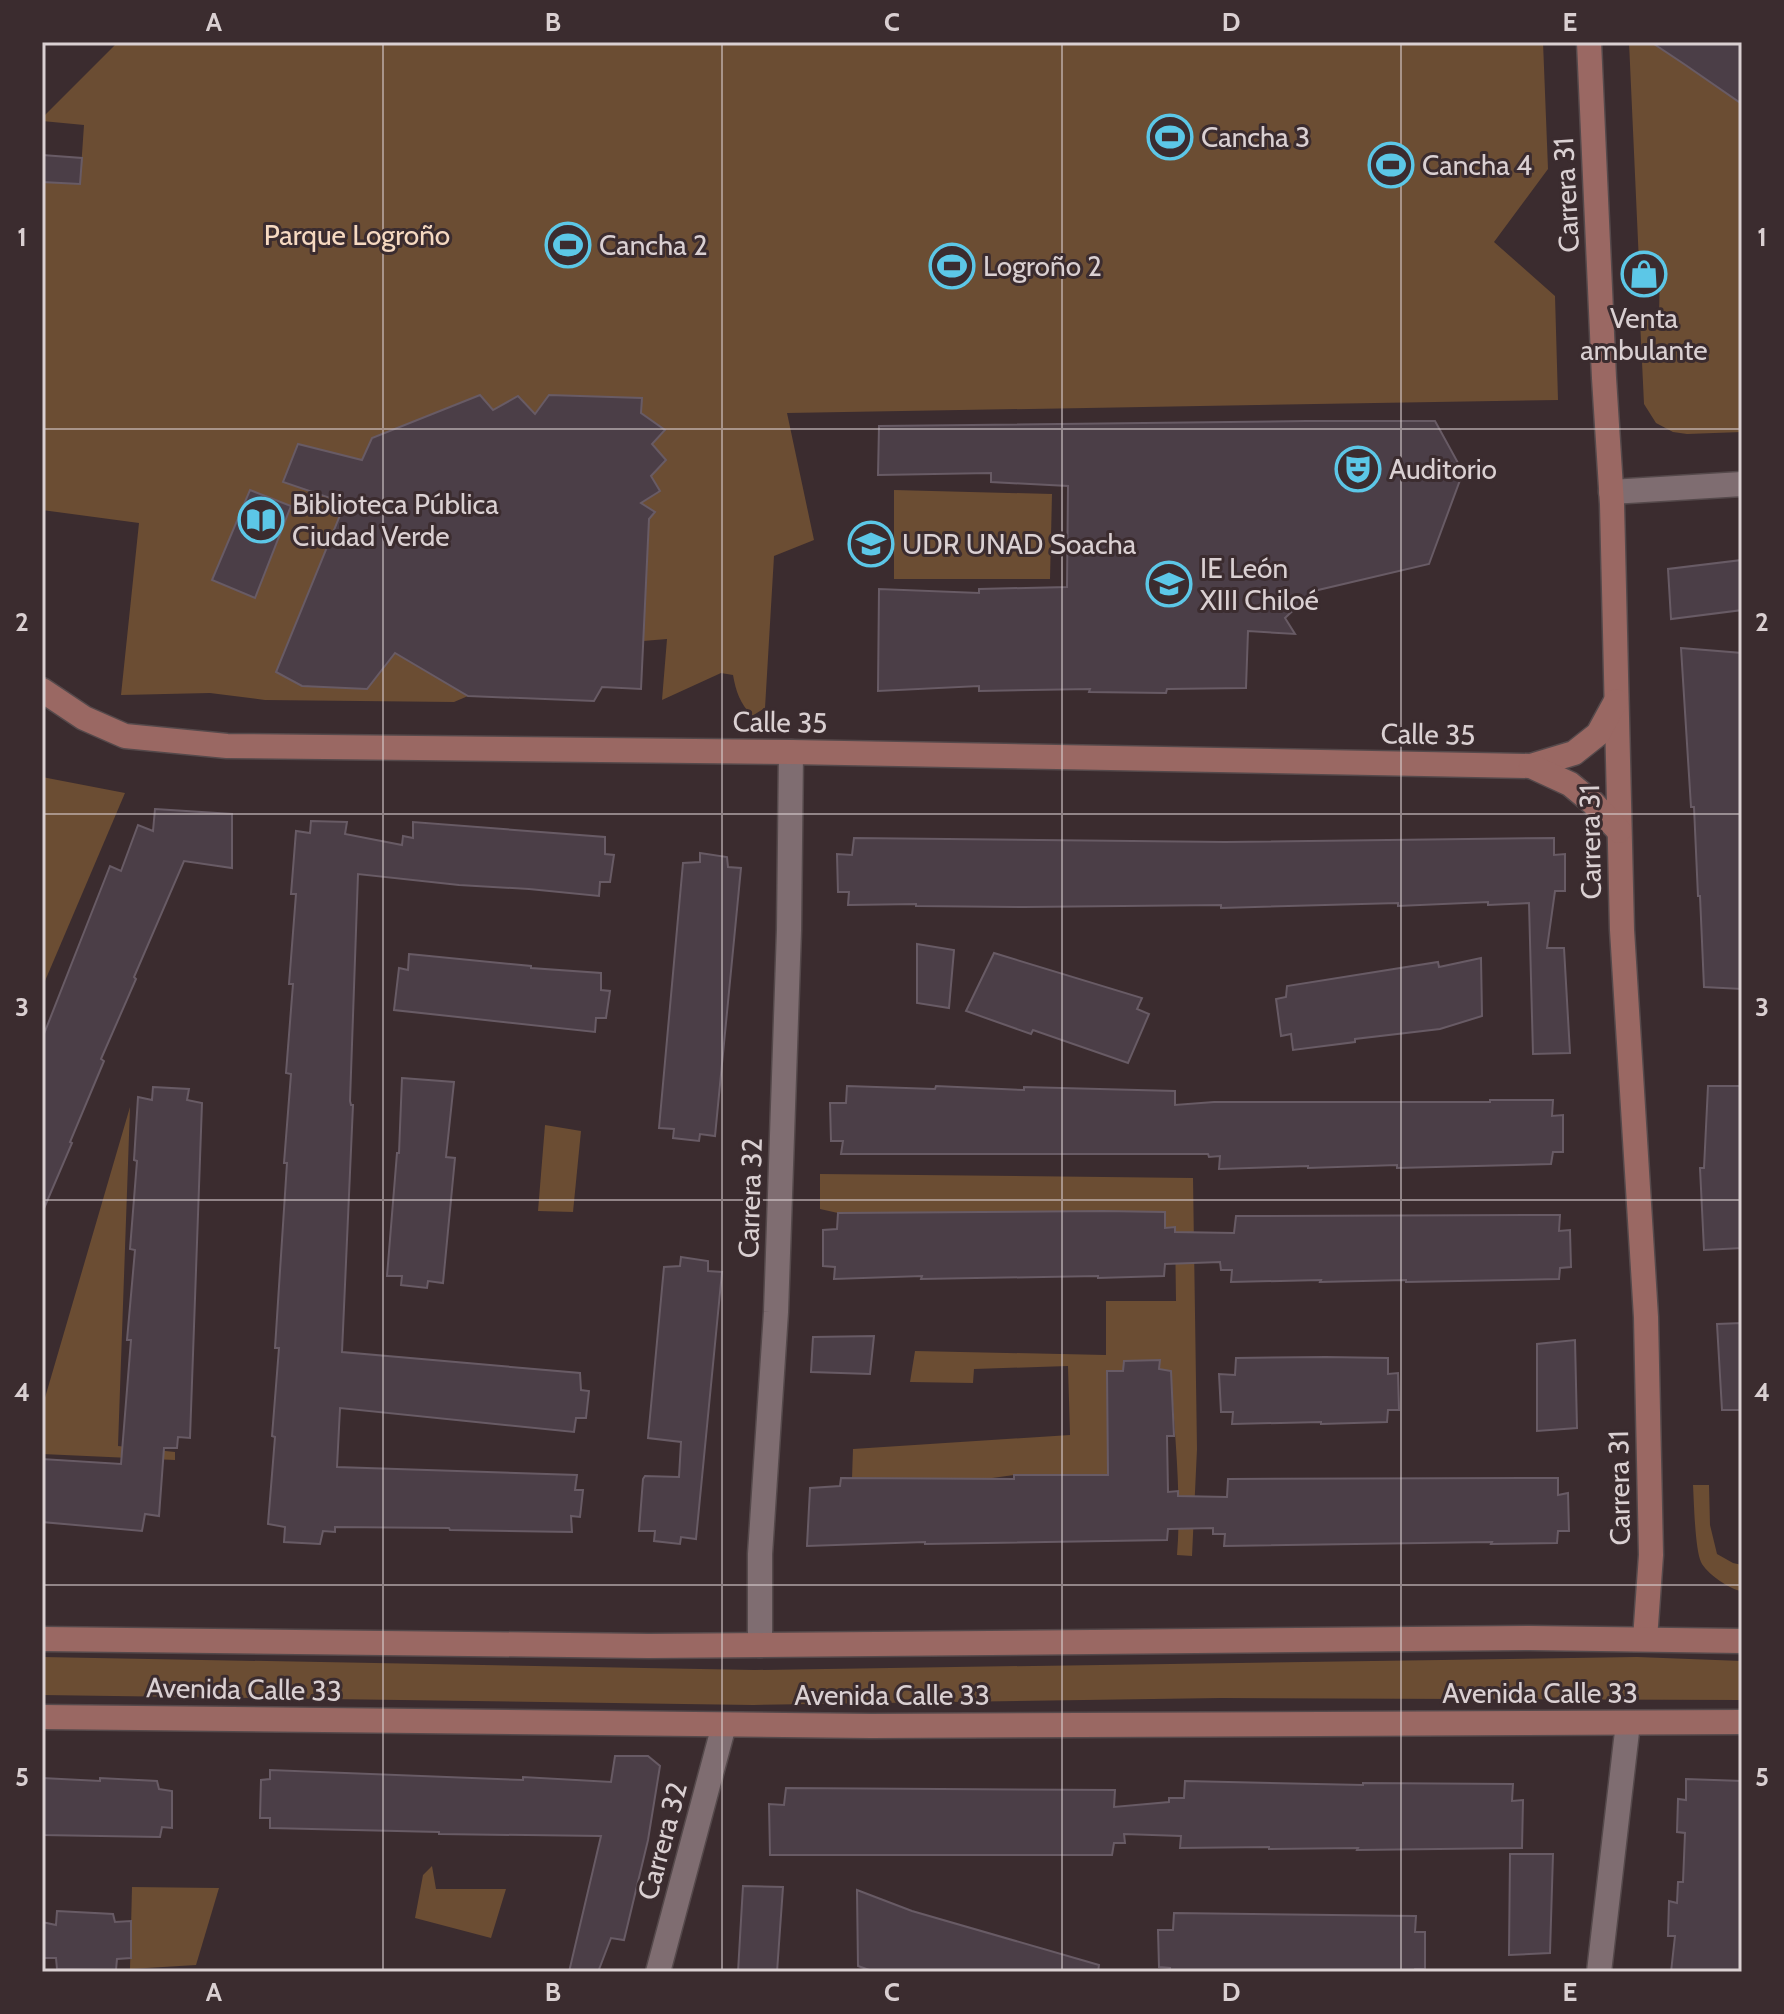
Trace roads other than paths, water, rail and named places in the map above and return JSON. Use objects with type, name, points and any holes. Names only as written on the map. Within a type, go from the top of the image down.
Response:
[{"type":"main road","name":"Carrera 31","points":[[1589,42],[1611,492],[1622,930],[1646,1317],[1651,1555],[1645,1639]]},
{"type":"main road","name":"Calle 35","points":[[42,690],[84,718],[125,736],[227,746],[791,752],[1531,766],[1574,753],[1598,734],[1616,701]]},
{"type":"main road","name":"Calle 35","points":[[1531,766],[1570,784],[1619,831]]},
{"type":"main road","name":"Avenida Calle 33","points":[[42,1639],[601,1645],[1530,1638],[1742,1641]]},
{"type":"main road","name":"Avenida Calle 33","points":[[42,1717],[724,1725],[1742,1722]]},
{"type":"street","points":[[1611,492],[1742,484]]},
{"type":"street","name":"Carrera 32","points":[[760,1645],[760,1554],[776,1312],[789,930],[791,752]]},
{"type":"street","points":[[1599,1972],[1628,1723]]},
{"type":"street","name":"Carrera 32","points":[[658,1972],[724,1725]]},
{"type":"place","name":"Cancha 3","points":[[1170,137]]},
{"type":"place","name":"Cancha 4","points":[[1391,165]]},
{"type":"place","name":"Cancha 2","points":[[568,245]]},
{"type":"place","name":"Logroño 2","points":[[952,266]]},
{"type":"place","name":"Venta ambulante","points":[[1644,274]]},
{"type":"place","name":"Auditorio","points":[[1358,469]]},
{"type":"place","name":"Biblioteca Pública Ciudad Verde","points":[[261,520]]},
{"type":"place","name":"UDR UNAD Soacha","points":[[871,544]]},
{"type":"place","name":"IE León XIII Chiloé","points":[[1169,584]]},
{"type":"park label","name":"Parque Logroño","points":[[357,235]]}]
